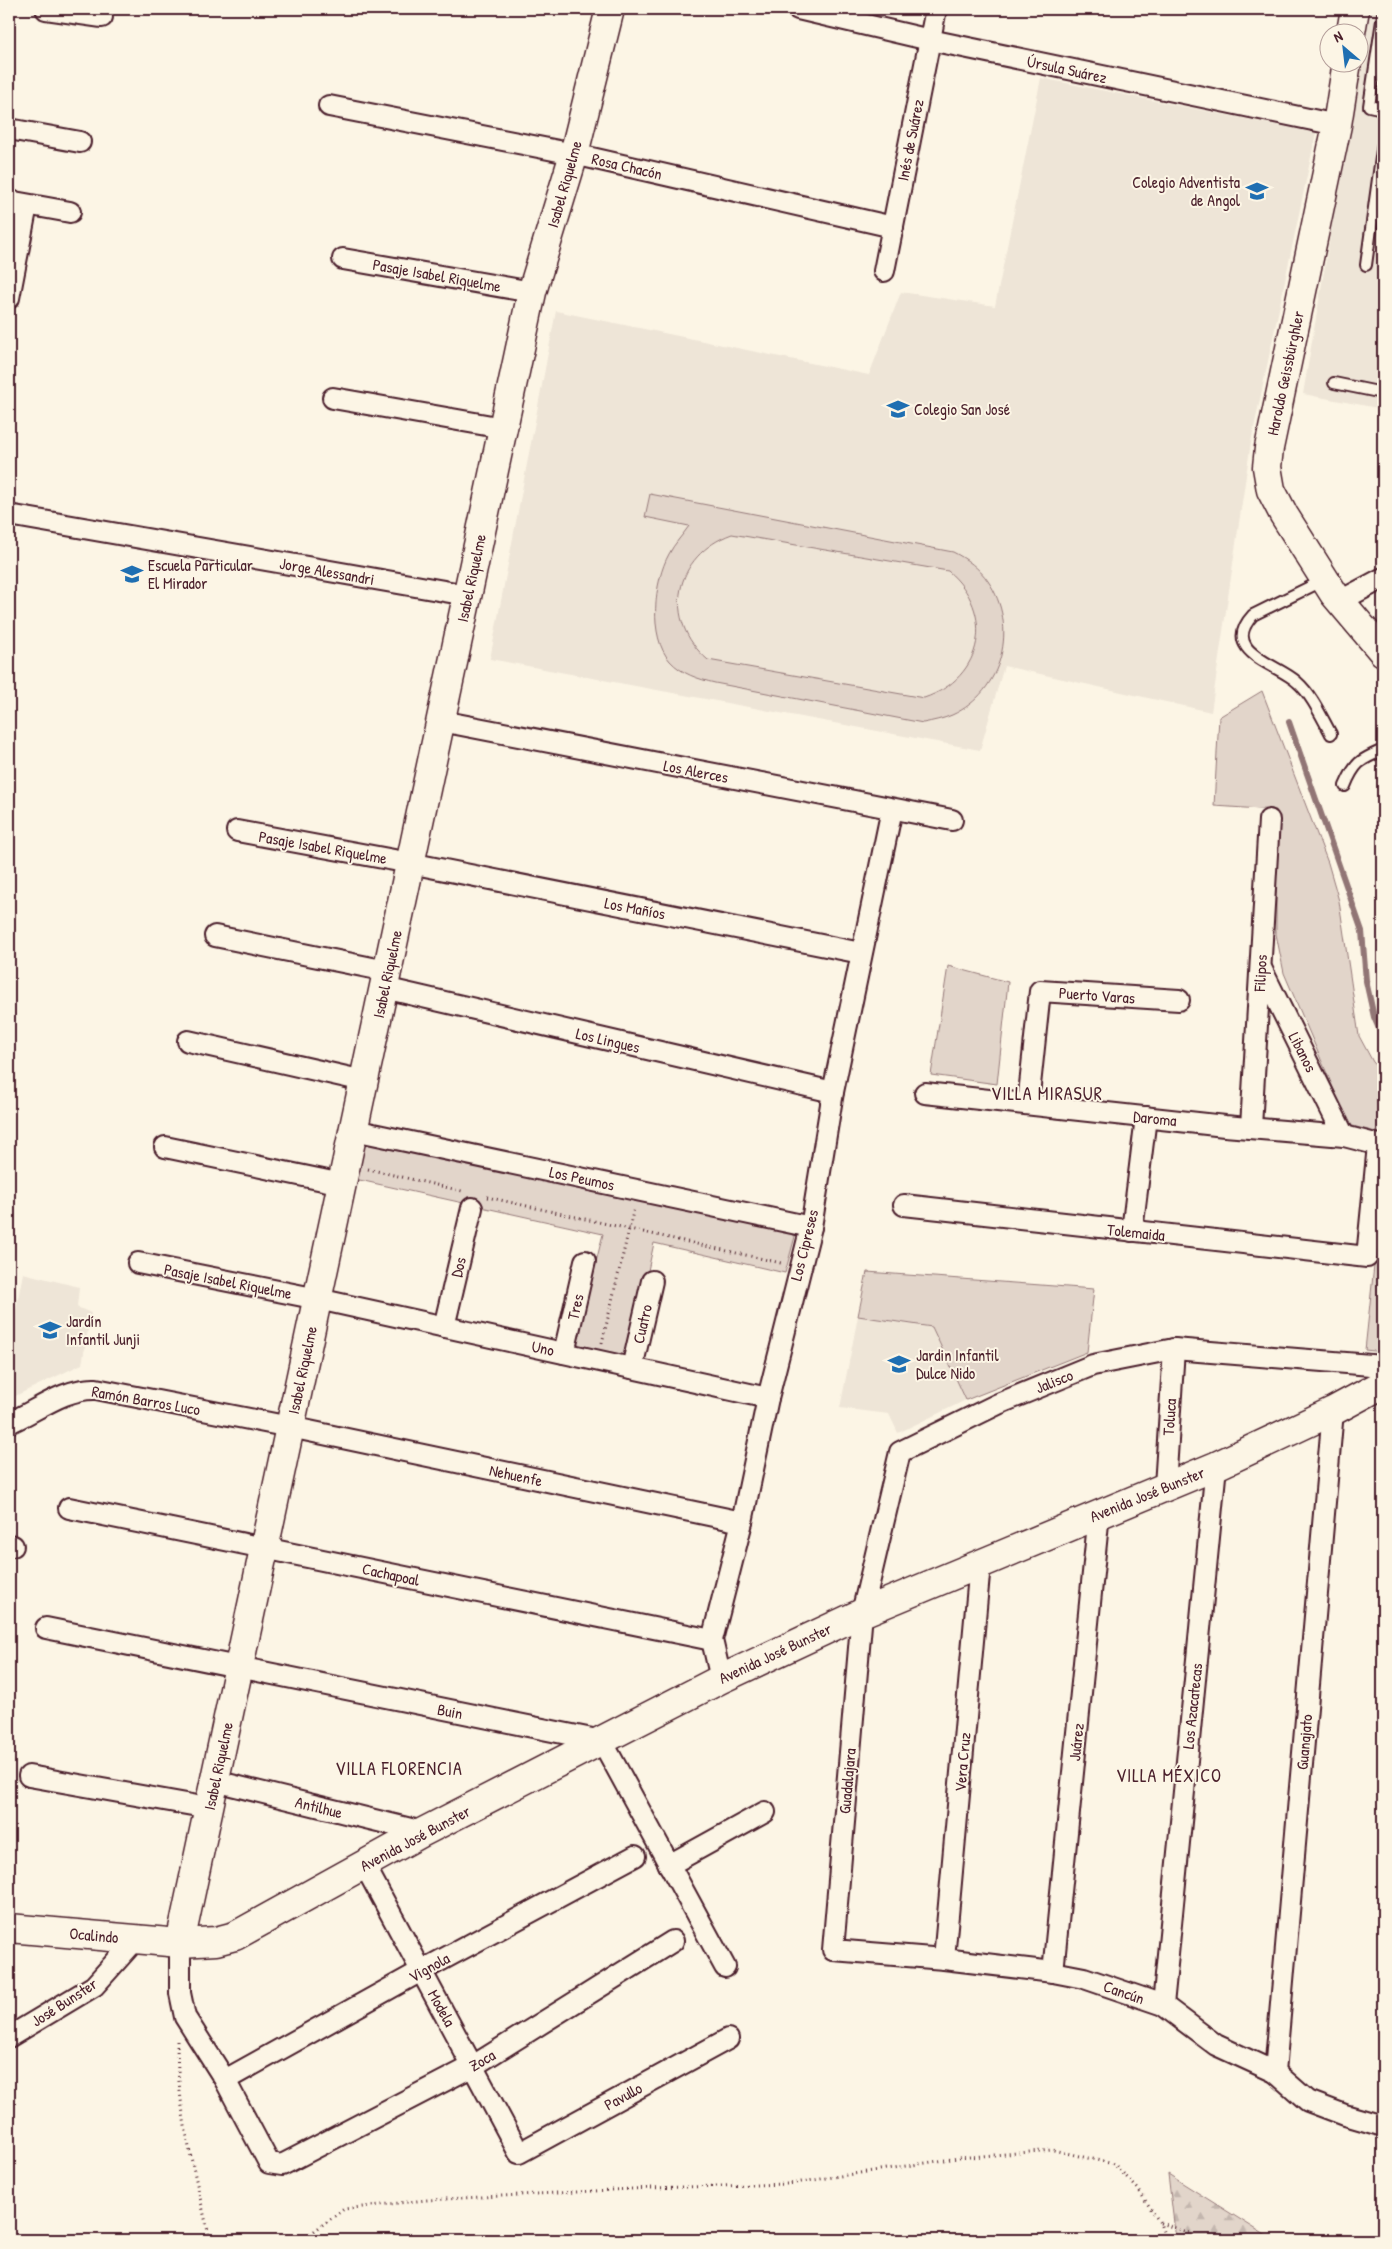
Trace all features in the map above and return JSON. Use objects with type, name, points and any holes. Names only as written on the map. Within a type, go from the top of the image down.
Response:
[{"type":"street","points":[[46,9],[102,17]]},
{"type":"street","name":"Isabel Riquelme","points":[[180,1943],[532,292],[574,154],[610,9]]},
{"type":"street","name":"Úrsula Suárez","points":[[798,9],[930,40],[1337,124]]},
{"type":"street","name":"Inés de Suárez","points":[[884,271],[936,9]]},
{"type":"street","points":[[1353,22],[1355,9]]},
{"type":"street","name":"Haroldo Geissbürghler","points":[[1345,72],[1337,124],[1269,448],[1267,467],[1271,490],[1293,530],[1332,590],[1383,652]]},
{"type":"street","name":"Rosa Chacón","points":[[329,106],[574,154],[893,227]]},
{"type":"street","points":[[9,129],[80,142]]},
{"type":"street","points":[[9,298],[18,203],[70,212]]},
{"type":"street","name":"Pasaje Isabel Riquelme","points":[[343,259],[532,292]]},
{"type":"street","points":[[333,398],[503,428]]},
{"type":"street","name":"Jorge Alessandri","points":[[9,515],[467,595]]},
{"type":"street","points":[[1332,590],[1383,578]]},
{"type":"street","name":"Los Alerces","points":[[441,721],[952,820]]},
{"type":"street","name":"Los Cipreses","points":[[721,1679],[712,1640],[742,1522],[768,1398],[799,1267],[811,1227],[833,1092],[892,809]]},
{"type":"street","name":"Filipos","points":[[1251,1127],[1269,820]]},
{"type":"street","name":"Pasaje Isabel Riquelme","points":[[237,831],[410,863]]},
{"type":"street","name":"Los Mañíos","points":[[410,863],[861,954]]},
{"type":"street","points":[[215,936],[385,980]]},
{"type":"street","name":"Libanos","points":[[1261,969],[1344,1136]]},
{"type":"street","name":"Los Lingues","points":[[385,980],[833,1092]]},
{"type":"street","name":"Puerto Varas","points":[[1028,1104],[1040,991],[1179,1000]]},
{"type":"street","points":[[188,1041],[364,1081]]},
{"type":"street","name":"Daroma","points":[[925,1093],[1146,1118],[1344,1136],[1381,1146]]},
{"type":"street","points":[[1132,1232],[1146,1118]]},
{"type":"street","name":"Los Peumos","points":[[354,1130],[811,1227]]},
{"type":"street","name":"Tolemaida","points":[[904,1205],[1367,1257],[1381,1146]]},
{"type":"street","points":[[165,1147],[344,1174]]},
{"type":"street","name":"Dos","points":[[444,1326],[473,1198]]},
{"type":"street","name":"Tres","points":[[564,1353],[585,1261]]},
{"type":"street","name":"Pasaje Isabel Riquelme","points":[[138,1263],[318,1299]]},
{"type":"street","name":"Cuatro","points":[[632,1368],[652,1281]]},
{"type":"street","name":"Uno","points":[[318,1299],[768,1398]]},
{"type":"street","name":"Jalisco","points":[[862,1612],[900,1452],[998,1404],[1093,1365],[1174,1349],[1383,1366]]},
{"type":"street","name":"Toluca","points":[[1165,1486],[1174,1349]]},
{"type":"street","name":"Avenida José Bunster","points":[[180,1943],[216,1941],[235,1936],[423,1832],[721,1679],[862,1612],[1216,1466],[1333,1412],[1383,1384]]},
{"type":"street","name":"Ramón Barros Luco","points":[[9,1423],[70,1392],[96,1389],[290,1427]]},
{"type":"street","name":"Guanajato","points":[[1275,2072],[1333,1412]]},
{"type":"street","name":"Nehuenfe","points":[[290,1427],[742,1522]]},
{"type":"street","name":"Los Azacatecas","points":[[1163,2005],[1216,1466]]},
{"type":"street","name":"Cachapoal","points":[[69,1508],[712,1640]]},
{"type":"street","name":"Juárez","points":[[1053,1972],[1099,1513]]},
{"type":"street","name":"Vera Cruz","points":[[944,1959],[980,1564]]},
{"type":"street","name":"Guadalajara","points":[[833,1950],[862,1612]]},
{"type":"street","name":"Buin","points":[[46,1628],[602,1741]]},
{"type":"street","points":[[602,1741],[725,1967]]},
{"type":"street","points":[[29,1776],[209,1808]]},
{"type":"street","name":"Antilhue","points":[[215,1781],[423,1832]]},
{"type":"street","points":[[670,1865],[765,1812]]},
{"type":"street","name":"Vignola","points":[[225,2080],[421,1971],[635,1856]]},
{"type":"street","name":"Modela","points":[[364,1864],[519,2153]]},
{"type":"street","name":"Ocalindo","points":[[9,1928],[180,1943]]},
{"type":"street","name":"José Bunster","points":[[9,2037],[94,1986],[136,1939]]},
{"type":"street","name":"Zoca","points":[[225,2080],[269,2163],[282,2165],[473,2066],[672,1941]]},
{"type":"street","points":[[180,1943],[180,1993],[185,2017],[225,2080]]},
{"type":"street","name":"Cancún","points":[[833,1950],[944,1959],[1053,1972],[1084,1978],[1163,2005],[1216,2045],[1275,2072],[1308,2102],[1383,2126]]},
{"type":"street","name":"Pavullo","points":[[519,2153],[728,2039]]},
{"type":"lane","points":[[1379,9],[1383,10]]},
{"type":"lane","points":[[1383,14],[1369,106],[1383,109]]},
{"type":"lane","points":[[1366,265],[1383,142]]},
{"type":"lane","points":[[1334,383],[1383,393]]},
{"type":"lane","points":[[1331,734],[1307,692],[1286,673],[1257,659],[1246,646],[1244,629],[1253,615],[1332,590]]},
{"type":"lane","points":[[1345,786],[1352,767],[1367,757],[1383,750]]},
{"type":"path","points":[[344,1174],[473,1198],[799,1267]]},
{"type":"path","points":[[598,1360],[638,1190]]},
{"type":"path","points":[[185,2017],[176,2037],[177,2063],[188,2146],[210,2240]]},
{"type":"path","points":[[302,2240],[344,2209],[426,2200],[631,2189],[788,2184],[958,2158],[1053,2150],[1114,2164],[1138,2189],[1160,2224],[1166,2240]]},
{"type":"path","points":[[1160,2224],[1188,2232],[1200,2240]]},
{"type":"shaded area","points":[[1369,9],[1383,9],[1383,409],[1303,394],[1358,72],[1370,72],[1370,22],[1367,22]]},
{"type":"shaded area","name":"Colegio San José","points":[[1041,78],[1316,133],[1251,442],[1211,712],[1004,666],[980,750],[490,659],[556,311],[869,375],[901,292],[995,306]]},
{"type":"shaded area","name":"Jardín Infantil Junji","points":[[23,1273],[79,1287],[77,1307],[91,1313],[82,1364],[9,1399],[9,1346]]},
{"type":"shaded area","name":"Jardin Infantil Dulce Nido","points":[[858,1316],[932,1327],[966,1400],[898,1433],[889,1414],[840,1408]]},
{"type":"green space","points":[[650,494],[953,552],[981,572],[997,599],[1003,618],[1004,637],[1001,656],[994,674],[984,691],[969,704],[952,715],[923,723],[702,680],[680,669],[670,661],[663,651],[658,638],[656,624],[657,593],[664,565],[673,547],[689,526],[645,517]],"holes":[[[732,534],[948,571],[963,587],[973,605],[977,624],[976,642],[971,660],[960,675],[944,688],[924,698],[708,660],[693,644],[684,626],[680,608],[681,590],[687,573],[697,557],[712,544]]]},
{"type":"green space","points":[[1262,691],[1328,863],[1339,901],[1359,1036],[1373,1062],[1383,1073],[1383,1134],[1349,1125],[1284,973],[1276,934],[1276,810],[1214,806],[1219,717]]},
{"type":"green space","points":[[948,966],[1008,982],[997,1084],[931,1075]]},
{"type":"green space","points":[[363,1138],[797,1229],[785,1273],[654,1243],[629,1358],[571,1347],[591,1261],[596,1262],[603,1234],[355,1179]]},
{"type":"green space","points":[[1383,1182],[1383,1352],[1365,1350]]},
{"type":"green space","points":[[867,1272],[1094,1289],[1087,1352],[966,1400],[932,1327],[858,1316]]},
{"type":"green space","points":[[1168,2174],[1273,2240],[1176,2240]]},
{"type":"waterway","points":[[1289,722],[1362,931],[1366,981],[1374,1017],[1383,1038]]},
{"type":"place","name":"Colegio Adventista de Angol","points":[[1257,191]]},
{"type":"place","name":"Colegio San José","points":[[898,409]]},
{"type":"place","name":"Escuela Particular El Mirador","points":[[132,574]]},
{"type":"place","name":"Jardín Infantil Junji","points":[[50,1330]]},
{"type":"place","name":"Jardin Infantil Dulce Nido","points":[[899,1364]]},
{"type":"district","name":"VILLA MIRASUR","points":[[1047,1094]]},
{"type":"district","name":"VILLA FLORENCIA","points":[[399,1769]]},
{"type":"district","name":"VILLA MÉXICO","points":[[1169,1776]]}]
